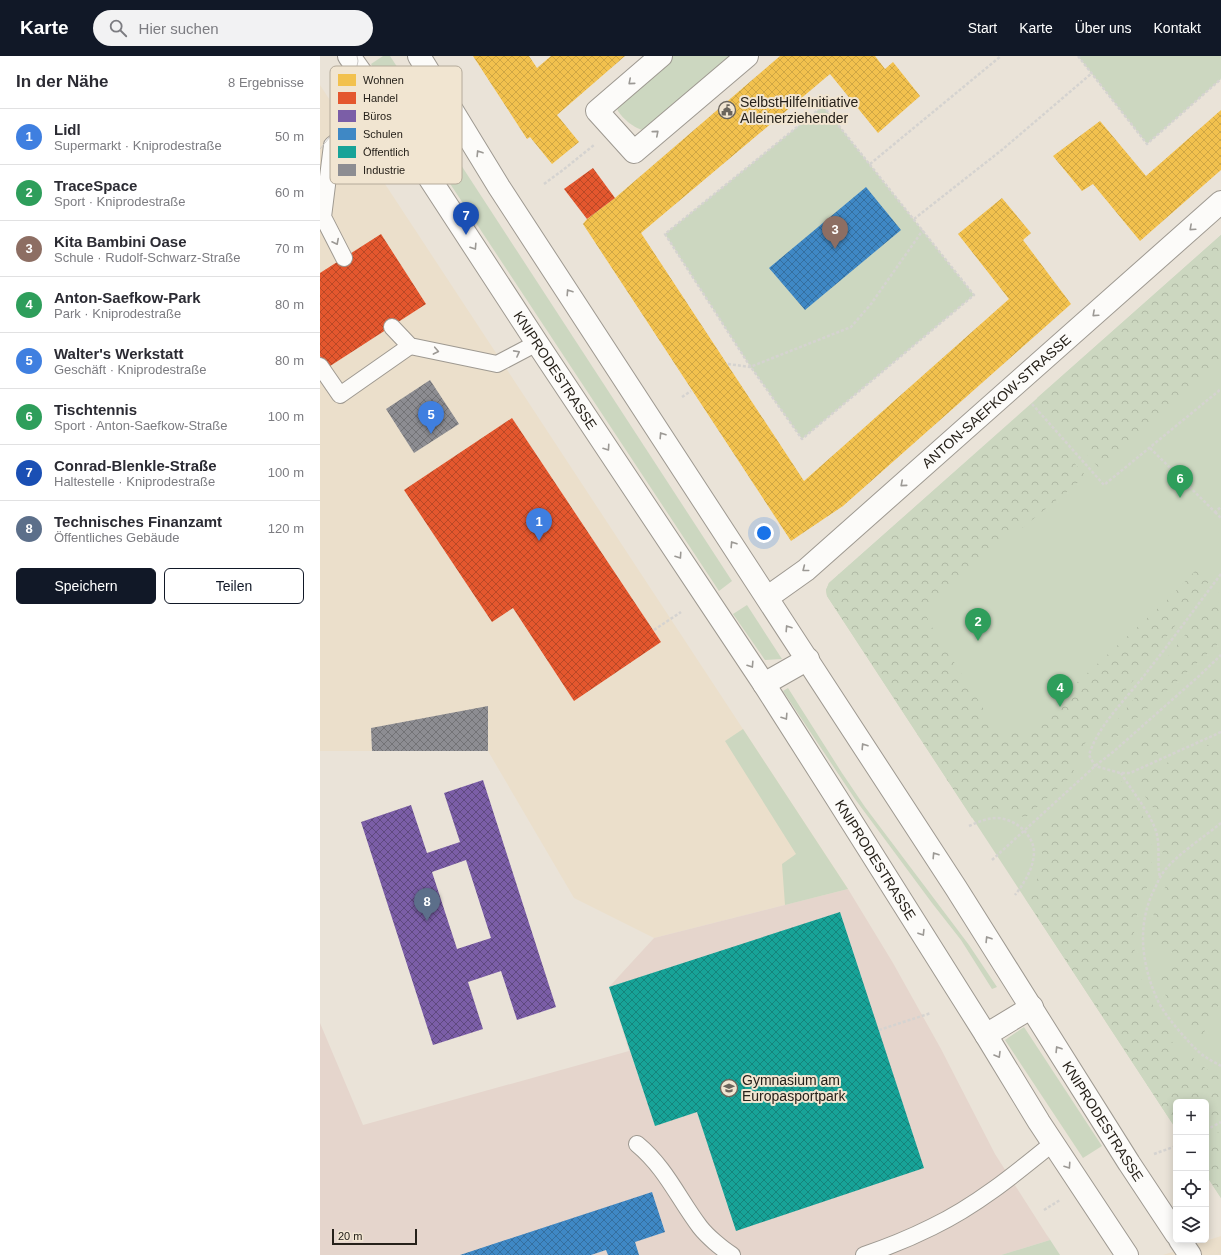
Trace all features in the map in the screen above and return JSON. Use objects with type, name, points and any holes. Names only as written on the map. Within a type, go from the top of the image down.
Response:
[{"type":"street","name":"KNIPRODESTRASSE","points":[[349,56],[356,66]]},
{"type":"street","name":"KNIPRODESTRASSE","points":[[419,56],[425,66]]},
{"type":"street","points":[[661,56],[597,111],[612,130],[634,152],[747,56]]},
{"type":"street","name":"KNIPRODESTRASSE","points":[[462,126],[499,186],[808,658],[1032,1007],[1129,1163],[1173,1230]]},
{"type":"street","name":"KNIPRODESTRASSE","points":[[433,184],[764,684],[841,803],[1053,1143],[1127,1255]]},
{"type":"street","name":"ANTON-SAEFKOW-STRASSE","points":[[768,596],[812,564],[1221,202]]},
{"type":"street","points":[[764,684],[808,658]]},
{"type":"street","points":[[986,1035],[1032,1007]]},
{"type":"street","points":[[1182,1243],[1190,1255]]},
{"type":"lane","points":[[330,160],[322,218],[344,258]]},
{"type":"lane","points":[[392,327],[410,346],[497,364],[537,343]]},
{"type":"lane","points":[[320,366],[340,395],[410,346]]},
{"type":"lane","points":[[864,1255],[895,1245],[933,1227],[971,1205],[1002,1184],[1053,1143]]},
{"type":"lane","points":[[637,1144],[648,1153],[662,1169],[700,1228],[732,1255]]},
{"type":"path","points":[[870,164],[1001,56]]},
{"type":"path","points":[[1078,56],[1147,144],[1221,79]]},
{"type":"path","points":[[914,219],[1003,148],[1092,73]]},
{"type":"path","points":[[824,106],[870,164],[974,295],[802,439],[750,367],[665,234],[824,106]]},
{"type":"path","points":[[544,184],[612,130]]},
{"type":"path","points":[[728,364],[750,367],[851,327],[871,304],[923,230]]},
{"type":"path","points":[[1027,399],[1104,485],[1221,389]]},
{"type":"path","points":[[682,397],[691,390]]},
{"type":"path","points":[[1150,448],[1221,518]]},
{"type":"path","points":[[1215,512],[1221,507]]},
{"type":"path","points":[[1221,574],[1100,732],[1089,755],[1095,766],[1120,773],[1130,773],[1221,732]]},
{"type":"path","points":[[654,630],[681,612]]},
{"type":"path","points":[[992,860],[1025,832],[1095,766],[1113,752],[1221,655]]},
{"type":"path","points":[[1120,773],[1151,820],[1157,834],[1158,868],[1160,878]]},
{"type":"path","points":[[969,826],[983,820],[997,818],[1014,823],[1025,832],[1031,841],[1034,851],[1028,875],[1015,895]]},
{"type":"path","points":[[1221,823],[1177,858],[1165,870],[1149,898],[1142,943],[1148,974],[1158,1001],[1170,1020],[1201,1054],[1221,1066]]},
{"type":"path","points":[[879,1030],[931,1013]]},
{"type":"path","points":[[1209,1128],[1221,1122]]},
{"type":"shaded area","points":[[320,85],[330,100],[330,184],[385,184],[848,889],[654,938],[574,898],[488,751],[320,751]]},
{"type":"shaded area","name":"Gymnasium am Europasportpark","points":[[848,889],[893,963],[941,1049],[995,1154],[1050,1240],[1001,1255],[320,1255],[320,1023],[363,1125],[629,1051],[609,987],[654,938]]},
{"type":"shaded area","points":[[1221,1236],[1221,1255],[1163,1255],[1200,1243],[1209,1243],[1209,1240]]},
{"type":"green space","points":[[383,56],[390,56],[397,66],[372,66],[371,64]]},
{"type":"green space","points":[[673,56],[732,56],[644,130],[637,128],[620,114],[617,110],[618,104]]},
{"type":"green space","points":[[1078,56],[1221,56],[1221,79],[1147,144]]},
{"type":"green space","points":[[823,106],[974,295],[802,439],[748,363],[665,234]]},
{"type":"green space","points":[[462,167],[732,581],[719,591],[450,184],[462,184]]},
{"type":"green space","points":[[1221,235],[1221,1198],[1209,1180],[1209,1099],[1173,1099],[1173,1124],[827,596],[826,590],[829,583]]},
{"type":"green space","points":[[1221,235],[1221,366],[1098,467],[1037,398]]},
{"type":"green space","points":[[1026,409],[1086,476],[930,603],[926,615],[930,624],[997,730],[1017,732],[1031,728],[1049,715],[1058,700],[1168,599],[1196,570],[1205,573],[1210,580],[1080,750],[1072,776],[1025,818],[1005,810],[992,809],[979,813],[972,818],[827,596],[826,590],[829,583]]},
{"type":"green space","points":[[1221,590],[1221,641],[1101,751],[1098,748],[1101,740]]},
{"type":"green space","points":[[747,605],[782,659],[765,660],[733,614]]},
{"type":"green space","points":[[1221,665],[1221,726],[1131,766],[1123,768],[1113,763]]},
{"type":"green space","points":[[788,688],[865,807],[969,945],[997,987],[992,989],[961,940],[855,799],[783,691]]},
{"type":"green space","points":[[743,729],[848,889],[785,905],[782,864],[796,854],[725,741]]},
{"type":"green space","points":[[1221,739],[1221,810],[1163,859],[1160,825],[1156,812],[1135,780],[1144,773]]},
{"type":"green space","points":[[1108,777],[1120,779],[1146,821],[1148,827],[1152,848],[1152,863],[1147,888],[1137,915],[1134,934],[1134,950],[1137,965],[1155,1009],[1173,1034],[1169,1038],[1188,1061],[1193,1058],[1214,1075],[1221,1077],[1221,1118],[1209,1124],[1209,1099],[1173,1099],[1173,1124],[1025,898],[1036,882],[1041,866],[1042,849],[1038,830],[1097,779]]},
{"type":"green space","points":[[1221,833],[1221,1000],[1200,1040],[1185,1027],[1168,1001],[1156,973],[1165,973],[1173,967],[1175,958],[1171,949],[1161,945],[1150,944],[1151,928],[1156,906],[1163,891],[1170,881],[1185,863]]},
{"type":"green space","points":[[1024,1027],[1102,1146],[1083,1158],[1005,1040]]},
{"type":"green space","points":[[1221,1130],[1221,1198],[1209,1180],[1209,1139]]},
{"type":"green space","points":[[1047,1235],[1060,1255],[1001,1255],[1050,1240]]},
{"type":"building: Wohnen","points":[[473,56],[529,56],[537,68],[551,56],[625,56],[557,115],[579,142],[552,164],[530,137],[527,139]]},
{"type":"building: Wohnen","points":[[780,56],[875,56],[885,69],[893,62],[920,96],[878,133],[830,74],[641,233],[804,481],[1009,299],[958,234],[1002,198],[1031,233],[1023,240],[1071,304],[843,506],[791,541],[583,224],[587,219],[615,198]]},
{"type":"building: Wohnen","points":[[1221,110],[1221,170],[1140,241],[1093,184],[1082,191],[1053,156],[1100,121],[1146,176]]},
{"type":"building: Handel","points":[[593,168],[615,198],[587,219],[564,189]]},
{"type":"building: Handel","points":[[381,234],[426,304],[327,368],[320,356],[320,273]]},
{"type":"building: Handel","points":[[512,418],[661,642],[574,701],[513,608],[492,622],[404,490]]},
{"type":"building: Büros","points":[[483,780],[556,1007],[517,1020],[501,971],[468,982],[483,1029],[433,1045],[361,822],[411,805],[427,853],[460,842],[444,793]],"holes":[[[466,860],[491,938],[457,949],[432,872]]]},
{"type":"building: Schulen","points":[[866,187],[901,230],[805,310],[769,268]]},
{"type":"building: Schulen","points":[[652,1192],[665,1232],[635,1242],[639,1255],[608,1255],[606,1250],[591,1255],[460,1255]]},
{"type":"building: Öffentlich","points":[[840,912],[924,1168],[736,1231],[697,1112],[655,1126],[609,987]]},
{"type":"building: Industrie","points":[[430,380],[459,424],[414,453],[386,409]]},
{"type":"building: Industrie","points":[[488,706],[488,751],[372,751],[371,728]]},
{"type":"tram line","points":[[357,56],[357,66]]},
{"type":"tram line","points":[[320,149],[330,137]]},
{"type":"place","name":"SelbstHilfeInitiative Alleinerziehender","points":[[727,110]]},
{"type":"place","name":"Conrad-Blenkle-Straße","points":[[466,235]]},
{"type":"place","name":"Kita Bambini Oase","points":[[835,249]]},
{"type":"place","name":"Walter's Werkstatt","points":[[431,434]]},
{"type":"place","name":"Tischtennis","points":[[1180,498]]},
{"type":"place","name":"Lidl","points":[[539,541]]},
{"type":"place","name":"TraceSpace","points":[[978,641]]},
{"type":"place","name":"Anton-Saefkow-Park","points":[[1060,707]]},
{"type":"place","name":"Technisches Finanzamt","points":[[427,921]]},
{"type":"place","name":"Gymnasium am Europasportpark","points":[[729,1088]]}]
